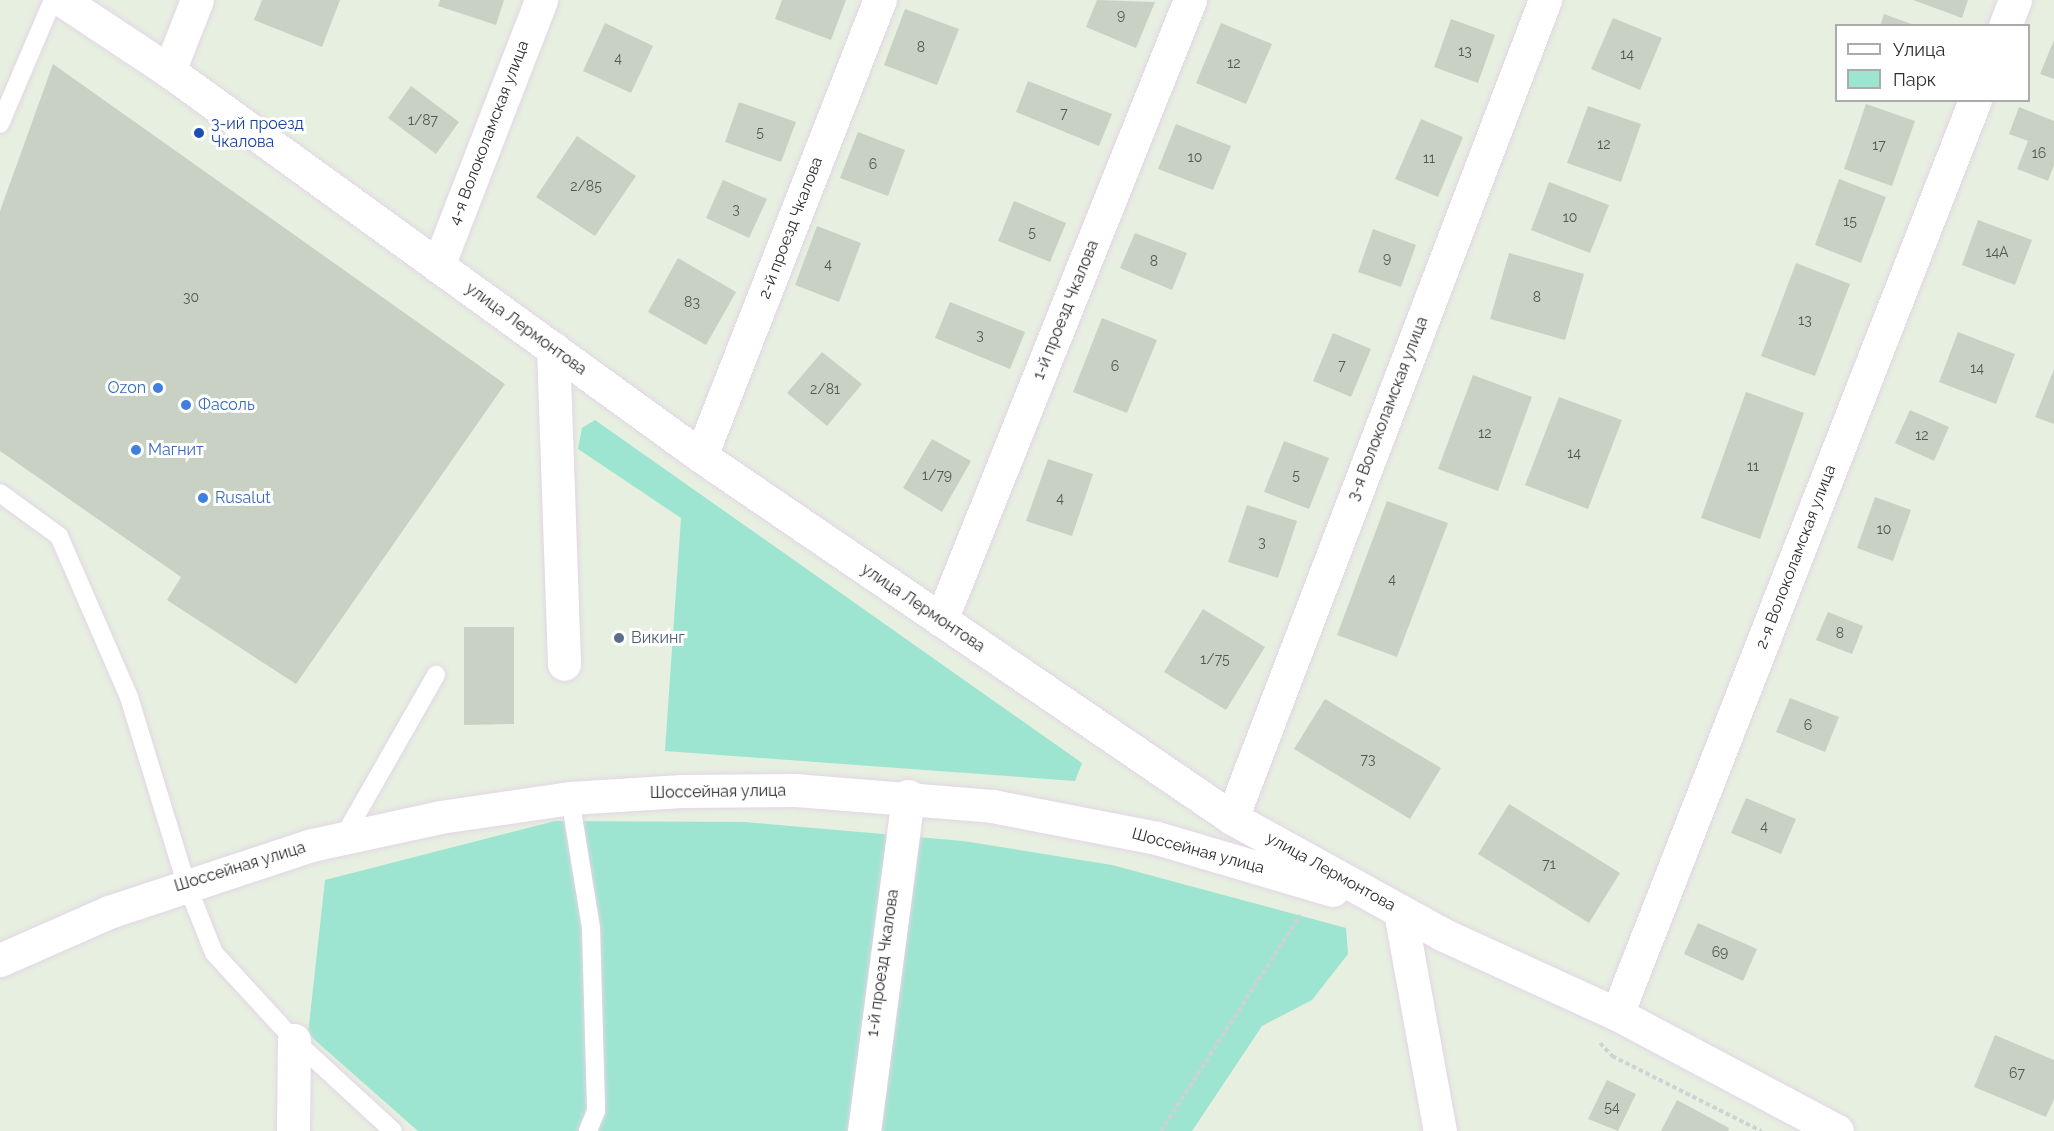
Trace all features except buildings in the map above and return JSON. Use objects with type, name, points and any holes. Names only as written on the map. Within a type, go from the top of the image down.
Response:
[{"type":"street","name":"улица Лермонтова","points":[[62,0],[169,71],[701,456],[1232,818],[1442,934],[1617,1014],[1837,1131]]},
{"type":"street","points":[[169,71],[197,0]]},
{"type":"street","name":"4-я Волоколамская улица","points":[[438,266],[541,0]]},
{"type":"street","name":"2-й проезд Чкалова","points":[[701,456],[880,0]]},
{"type":"street","name":"1-й проезд Чкалова","points":[[941,620],[1190,0]]},
{"type":"street","name":"3-я Волоколамская улица","points":[[1232,818],[1545,0]]},
{"type":"street","points":[[2006,24],[2014,0]]},
{"type":"street","name":"2-я Волоколамская улица","points":[[1617,1014],[1974,102]]},
{"type":"street","points":[[553,348],[564,664]]},
{"type":"street","name":"Шоссейная улица","points":[[1,959],[186,883],[343,838],[440,817],[570,798],[795,790],[908,796],[1075,820],[1239,860],[1319,886],[1442,934]]},
{"type":"street","name":"1-й проезд Чкалова","points":[[864,1131],[908,796]]},
{"type":"street","points":[[1401,917],[1440,1131]]},
{"type":"street","points":[[293,1131],[294,1040]]},
{"type":"lane","points":[[0,124],[53,0]]},
{"type":"lane","points":[[2,499],[59,536],[129,697],[186,883],[214,953],[294,1040],[393,1131]]},
{"type":"lane","points":[[343,838],[436,675]]},
{"type":"lane","points":[[570,798],[591,928],[596,1111],[588,1131]]},
{"type":"path","points":[[1161,1131],[1319,886]]},
{"type":"green space","points":[[595,420],[1082,763],[1075,781],[665,751],[681,518],[578,449],[582,428]]},
{"type":"green space","points":[[555,821],[745,822],[963,841],[1112,865],[1346,928],[1348,954],[1312,1000],[1262,1026],[1192,1131],[418,1131],[308,1034],[325,880]]},
{"type":"place","name":"3-ий проезд Чкалова","points":[[199,133]]},
{"type":"place","name":"Ozon","points":[[158,388]]},
{"type":"place","name":"Фасоль","points":[[186,405]]},
{"type":"place","name":"Магнит","points":[[136,450]]},
{"type":"place","name":"Rusalut","points":[[203,498]]},
{"type":"place","name":"Викинг","points":[[619,638]]}]
